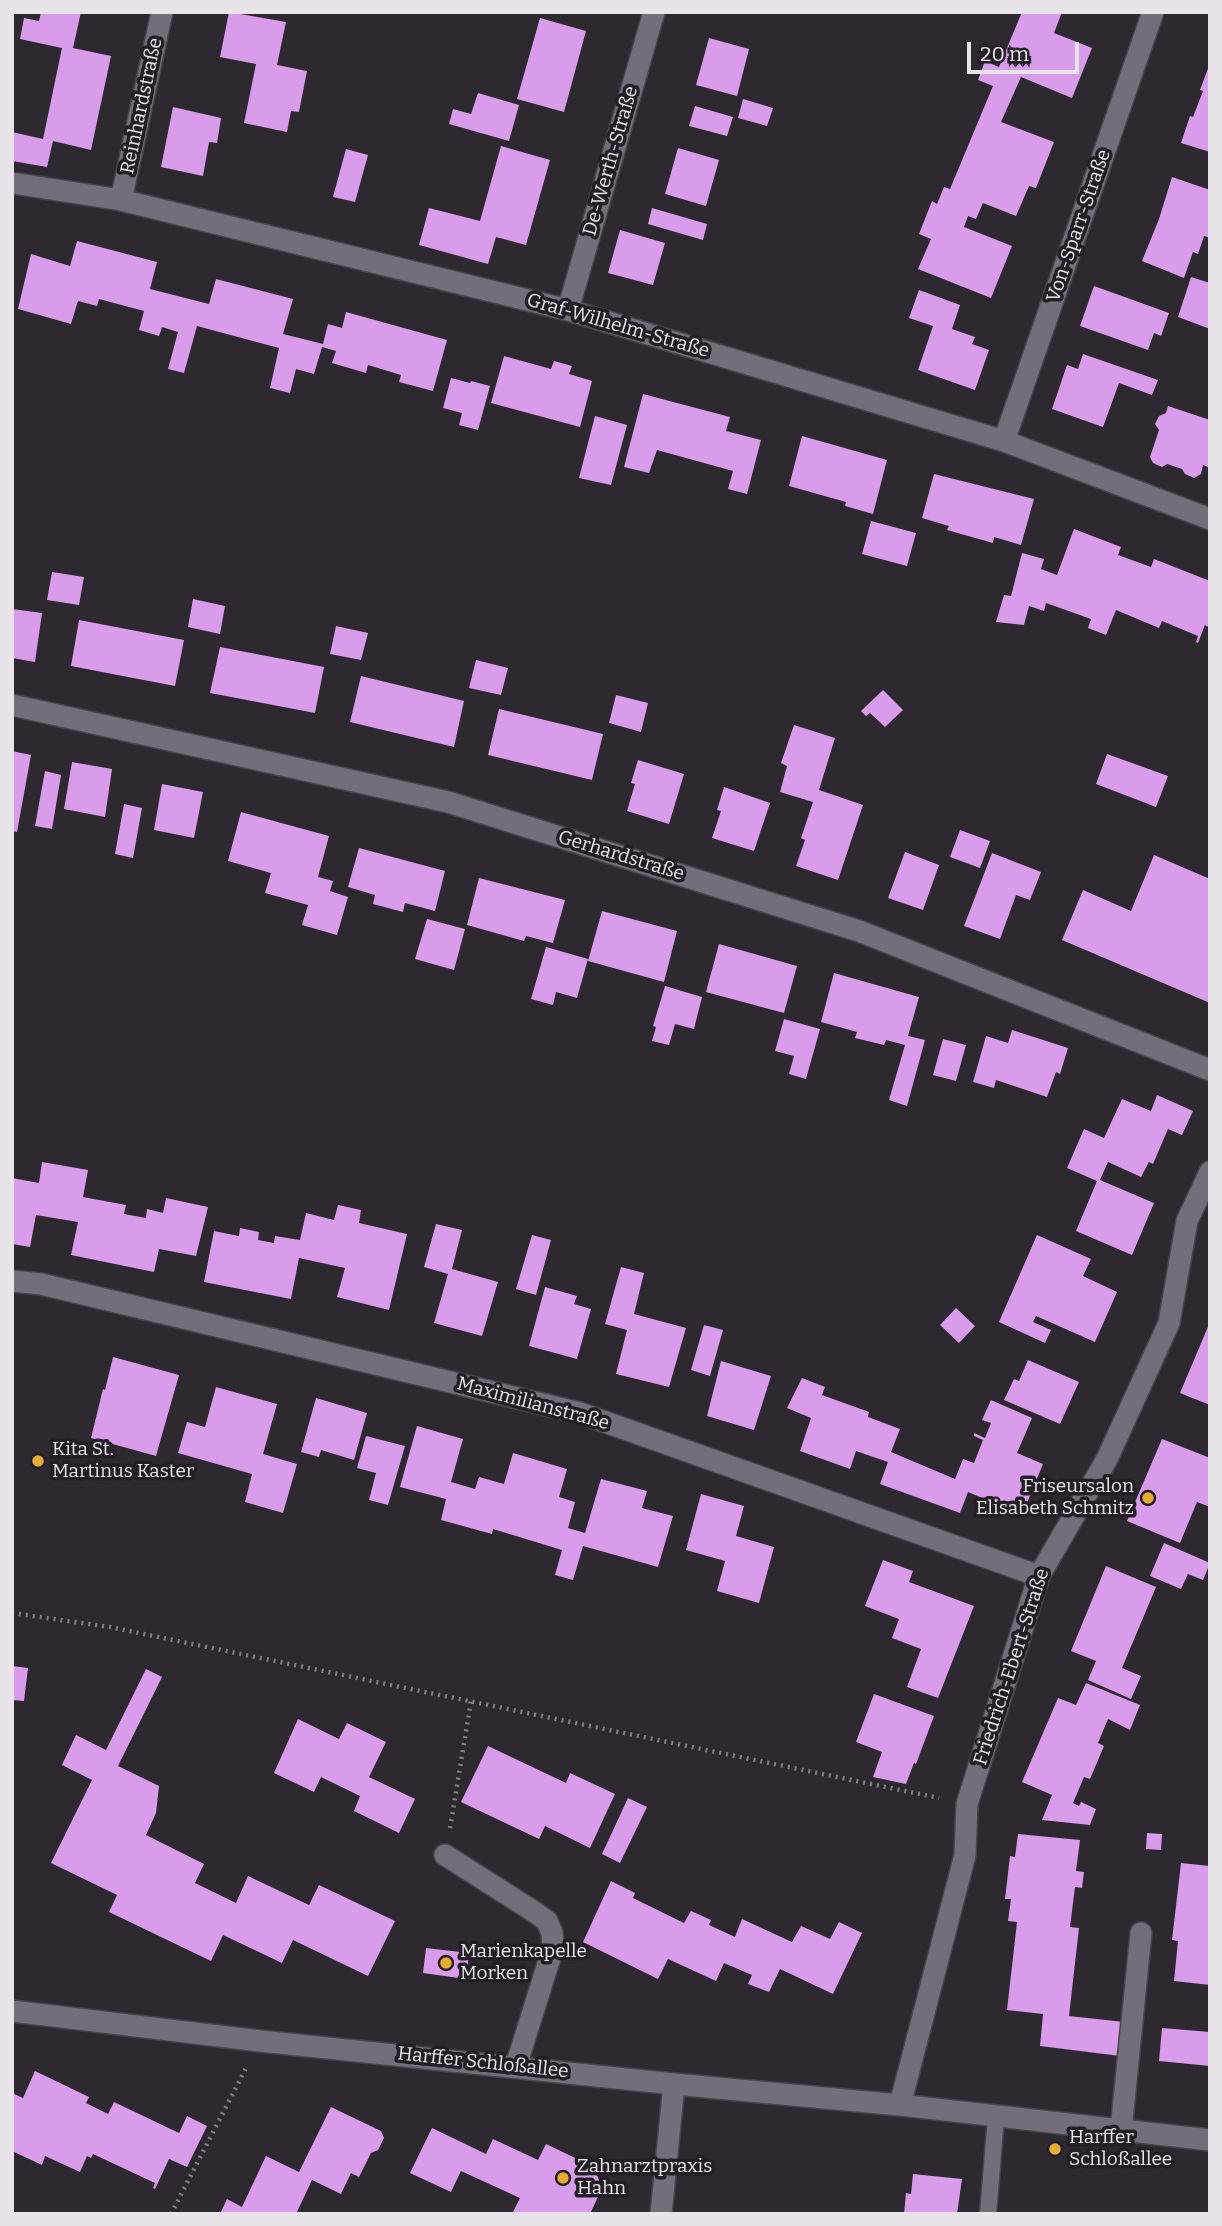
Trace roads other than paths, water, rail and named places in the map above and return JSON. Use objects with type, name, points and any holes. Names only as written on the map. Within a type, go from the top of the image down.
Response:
[{"type":"street","name":"Reinhardstraße","points":[[121,200],[162,12]]},
{"type":"street","name":"De-Werth-Straße","points":[[568,310],[654,12]]},
{"type":"street","name":"Von-Sparr-Straße","points":[[1004,440],[1153,12]]},
{"type":"street","name":"Graf-Wilhelm-Straße","points":[[12,183],[121,200],[568,310],[1004,440],[1210,519]]},
{"type":"street","name":"Gerhardstraße","points":[[12,705],[448,802],[859,931],[1210,1070]]},
{"type":"street","name":"Friedrich-Ebert-Straße","points":[[900,2105],[965,1855],[967,1804],[1039,1576],[1107,1459],[1169,1323],[1187,1221],[1210,1172]]},
{"type":"street","name":"Maximilianstraße","points":[[12,1281],[41,1284],[580,1413],[1039,1576]]},
{"type":"street","points":[[445,1855],[547,1921],[552,1933],[553,1948],[516,2066]]},
{"type":"street","points":[[1121,2130],[1141,1933]]},
{"type":"street","name":"Harffer Schloßallee","points":[[12,2011],[260,2041],[900,2105],[1210,2140]]},
{"type":"street","points":[[661,2214],[674,2084]]},
{"type":"lane","points":[[988,2214],[996,2117]]},
{"type":"place","name":"Kita St. Martinus Kaster","points":[[38,1461]]},
{"type":"place","name":"Friseursalon Elisabeth Schmitz","points":[[1148,1498]]},
{"type":"place","name":"Marienkapelle Morken","points":[[446,1963]]},
{"type":"place","name":"Harffer Schloßallee","points":[[1055,2149]]},
{"type":"place","name":"Zahnarztpraxis Hahn","points":[[563,2178]]}]
